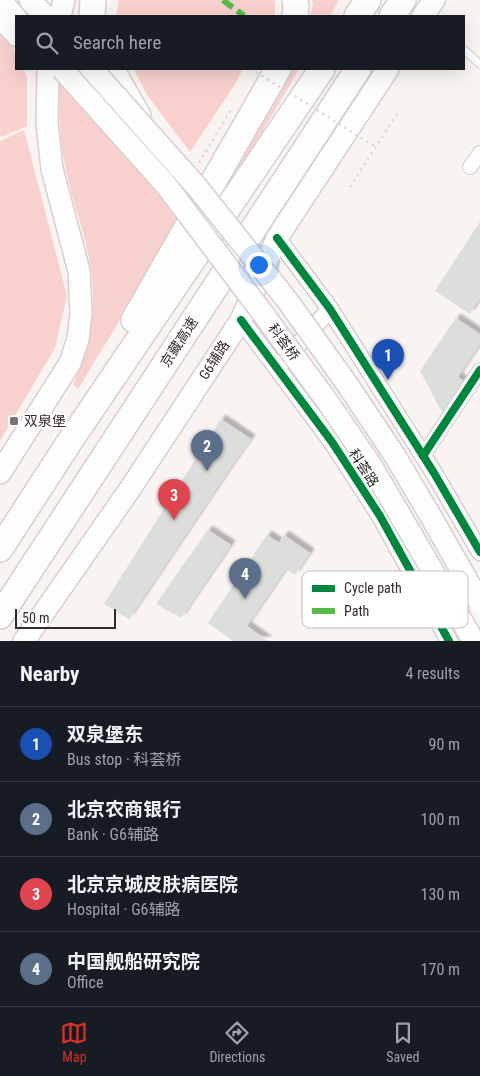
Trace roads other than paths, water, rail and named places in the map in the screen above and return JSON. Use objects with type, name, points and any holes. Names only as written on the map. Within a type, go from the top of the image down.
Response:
[{"type":"highway","points":[[92,15],[93,0]]},
{"type":"highway","points":[[295,0],[295,15]]},
{"type":"highway","points":[[358,15],[368,0]]},
{"type":"highway","points":[[393,15],[403,0]]},
{"type":"highway","points":[[112,70],[146,129]]},
{"type":"highway","points":[[70,441],[267,70]]},
{"type":"highway","points":[[0,549],[70,441],[321,70]]},
{"type":"highway","name":"京藏高速","points":[[0,616],[357,70]]},
{"type":"main road","points":[[0,0],[15,17]]},
{"type":"main road","points":[[30,0],[44,15]]},
{"type":"main road","points":[[60,15],[64,0]]},
{"type":"main road","points":[[0,472],[70,363],[78,339],[81,313],[79,271],[52,169],[47,122],[50,70]]},
{"type":"main road","name":"科荟桥","points":[[50,70],[166,185],[327,401],[372,467],[433,571]]},
{"type":"main road","name":"科荟桥","points":[[93,70],[197,187],[287,300],[347,384],[410,481],[462,571]]},
{"type":"main road","name":"G6辅路","points":[[24,641],[130,488],[241,320],[277,238],[387,70]]},
{"type":"main road","name":"科荟桥","points":[[468,582],[480,603]]},
{"type":"main road","name":"科荟桥","points":[[467,628],[474,640]]},
{"type":"street","points":[[0,21],[15,37]]},
{"type":"street","points":[[470,166],[480,153]]},
{"type":"street","points":[[277,238],[330,309],[423,456],[480,552]]},
{"type":"street","points":[[278,368],[330,309]]},
{"type":"street","name":"科荟路","points":[[241,320],[332,442],[380,516],[410,571]]},
{"type":"street","points":[[423,456],[480,370]]},
{"type":"street","name":"科荟路","points":[[442,628],[449,641]]},
{"type":"lane","points":[[465,51],[480,64]]},
{"type":"place","name":"双泉堡东","points":[[388,380]]},
{"type":"place","name":"双泉堡","points":[[14,421]]},
{"type":"place","name":"北京农商银行","points":[[207,471]]},
{"type":"place","name":"北京京城皮肤病医院","points":[[174,520]]},
{"type":"place","name":"中国舰船研究院","points":[[245,599]]}]
